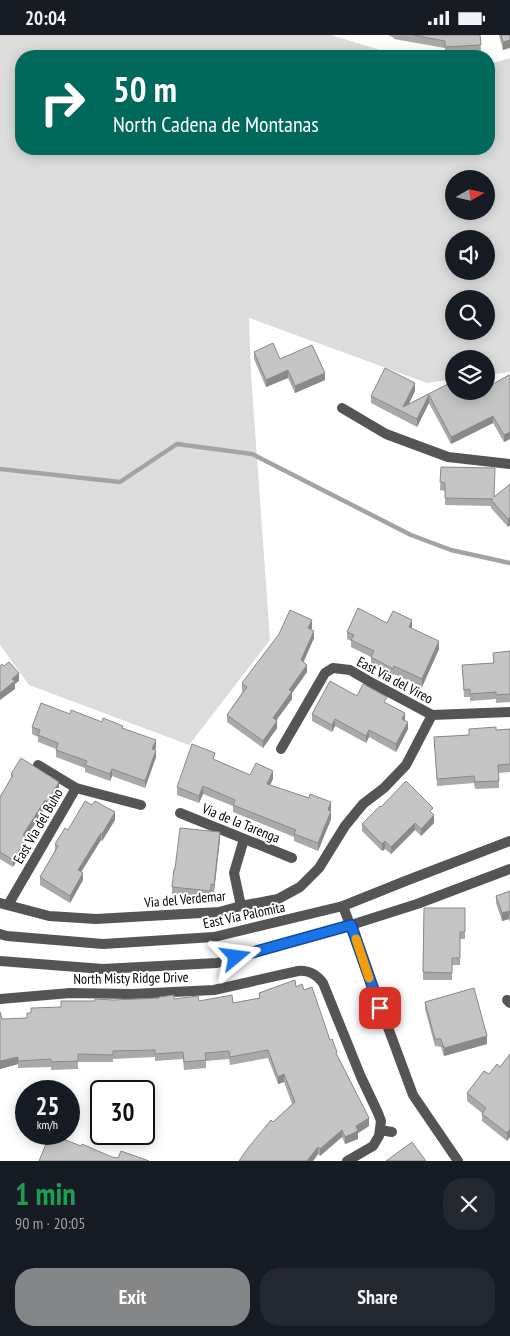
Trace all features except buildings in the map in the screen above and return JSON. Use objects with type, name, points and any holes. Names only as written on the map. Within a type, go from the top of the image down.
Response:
[{"type":"street","points":[[342,408],[386,434],[448,457],[510,464]]},
{"type":"street","name":"East Via del Vireo","points":[[281,749],[325,673],[333,669],[350,670],[432,715],[510,712]]},
{"type":"street","name":"Via del Verdemar","points":[[4,904],[49,916],[96,919],[219,912],[278,899],[300,887],[320,868],[344,826],[363,804],[384,788],[406,765],[432,715]]},
{"type":"street","name":"East Via del Buho","points":[[38,765],[76,788],[141,805]]},
{"type":"street","name":"East Via del Buho","points":[[4,904],[76,788]]},
{"type":"street","name":"Via de la Tarenga","points":[[180,813],[292,858]]},
{"type":"street","points":[[241,906],[234,873],[244,839]]},
{"type":"street","name":"East Via Palomita","points":[[0,934],[103,944],[214,937],[343,907],[510,841]]},
{"type":"street","points":[[0,961],[103,969],[217,963],[417,904],[510,869]]},
{"type":"street","points":[[343,907],[413,1095],[458,1161]]},
{"type":"street","name":"North Misty Ridge Drive","points":[[0,999],[70,993],[132,994],[214,990],[298,971],[307,971],[318,977],[327,992],[361,1077],[378,1113],[381,1121],[380,1129]]},
{"type":"street","points":[[347,1161],[373,1146],[380,1136],[380,1129],[392,1132]]},
{"type":"shaded area","points":[[0,35],[331,35],[380,50],[15,50],[15,155],[495,155],[495,62],[510,58],[510,372],[495,374],[495,350],[445,350],[445,380],[427,383],[249,318],[251,374],[270,640],[189,745],[29,685],[0,645]]},
{"type":"waterway","points":[[0,469],[120,482],[177,444],[252,454],[411,535],[451,550],[510,563]]},
{"type":"slow traffic","points":[[356,939],[369,978]]},
{"type":"route","points":[[236,957],[351,925],[380,1008]]}]
